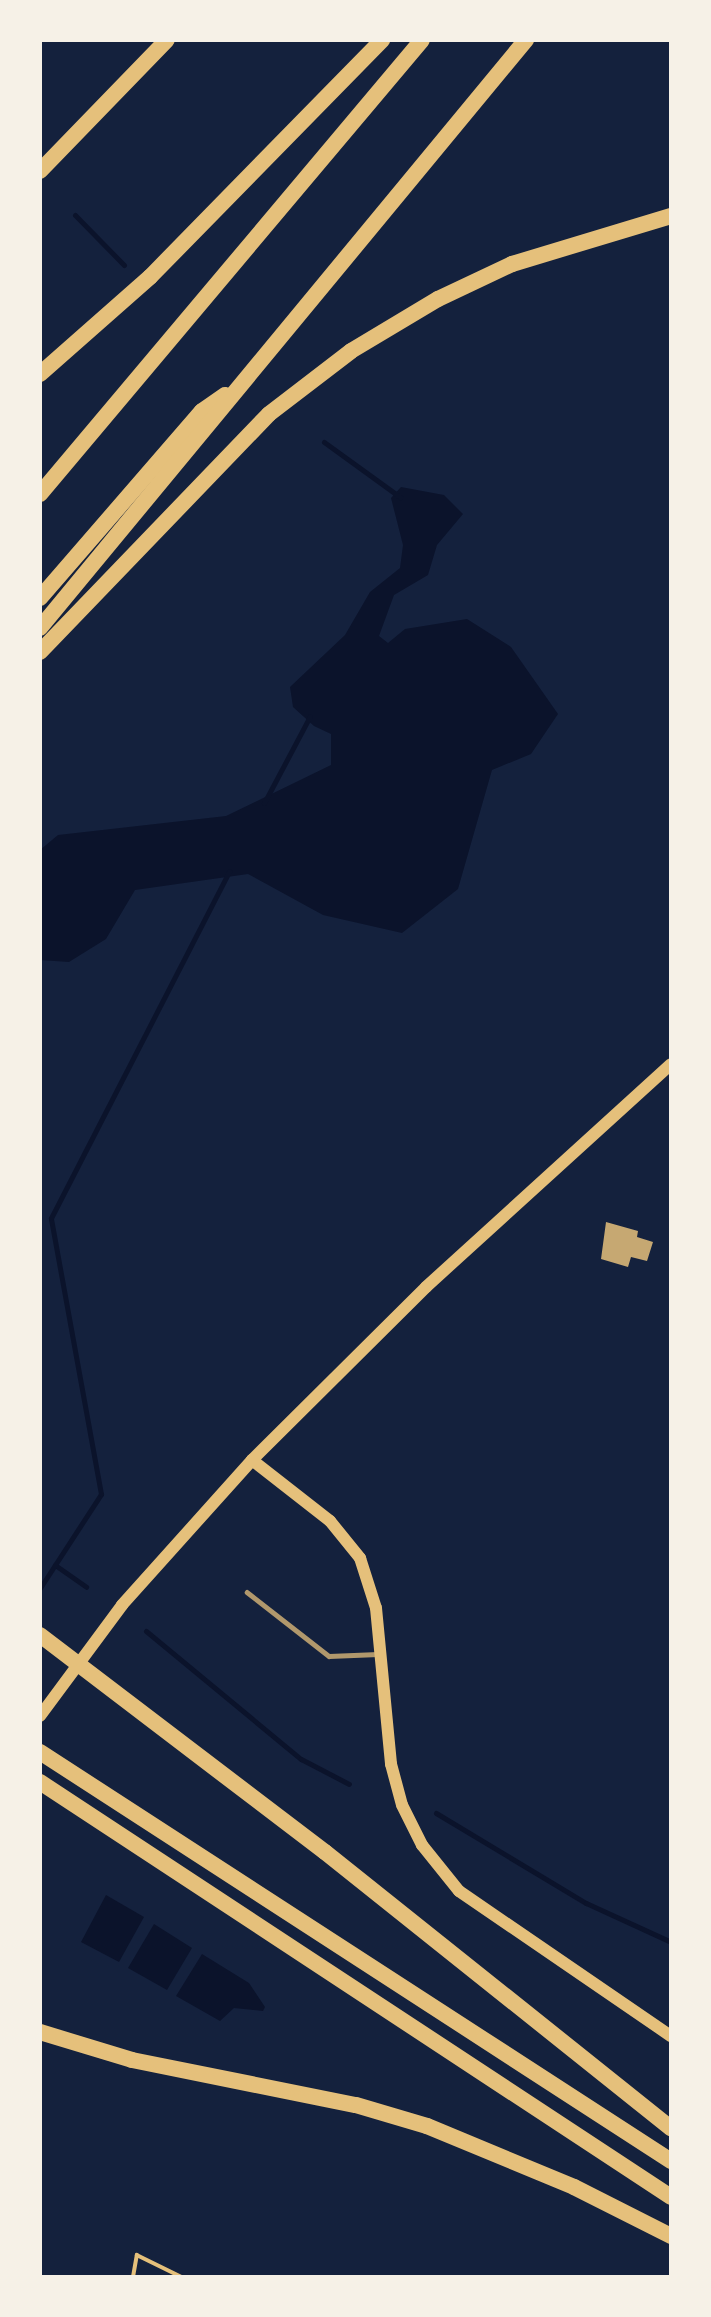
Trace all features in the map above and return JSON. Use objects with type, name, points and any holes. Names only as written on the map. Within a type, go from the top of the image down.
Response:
[{"type":"highway","points":[[40,171],[167,40]]},
{"type":"highway","points":[[76,132],[178,40]]},
{"type":"highway","points":[[40,374],[150,277],[382,40]]},
{"type":"highway","points":[[40,494],[422,40]]},
{"type":"highway","points":[[40,628],[526,40]]},
{"type":"highway","points":[[40,652],[261,422],[351,351],[438,299],[512,264],[671,216]]},
{"type":"highway","points":[[40,598],[202,411],[241,383]]},
{"type":"highway","points":[[40,1634],[80,1662],[671,2128]]},
{"type":"highway","points":[[40,1752],[671,2161]]},
{"type":"highway","points":[[40,1782],[671,2197]]},
{"type":"highway","points":[[40,2032],[132,2060],[356,2105],[427,2126],[574,2187],[671,2236]]},
{"type":"main road","points":[[40,1716],[152,1570],[252,1460],[426,1287],[671,1064]]},
{"type":"main road","points":[[252,1460],[330,1521],[360,1558],[376,1608],[391,1764],[402,1805],[441,1870],[459,1891],[488,1913],[671,2036]]},
{"type":"lane","points":[[247,1592],[329,1656],[379,1654]]},
{"type":"path","points":[[133,2277],[137,2255],[182,2277]]},
{"type":"water","points":[[401,487],[444,495],[463,514],[437,545],[428,575],[394,595],[379,636],[388,643],[405,629],[467,619],[511,647],[558,714],[531,754],[492,770],[458,889],[402,933],[323,915],[248,874],[135,890],[106,939],[69,962],[40,960],[40,850],[58,835],[226,816],[331,765],[331,734],[314,726],[293,707],[290,687],[345,635],[370,592],[400,568],[403,545],[391,498]]},
{"type":"water","points":[[106,1895],[144,1917],[119,1962],[81,1942]]},
{"type":"water","points":[[154,1924],[192,1948],[167,1990],[128,1968]]},
{"type":"water","points":[[202,1954],[249,1983],[265,2007],[263,2011],[234,2008],[220,2021],[176,1996]]},
{"type":"building","points":[[606,1222],[638,1231],[637,1237],[653,1242],[647,1261],[631,1257],[628,1267],[601,1259]]},
{"type":"waterway","points":[[75,215],[124,265]]},
{"type":"waterway","points":[[324,442],[400,497]]},
{"type":"waterway","points":[[264,803],[310,716]]},
{"type":"waterway","points":[[40,1588],[101,1494],[51,1218],[229,871]]},
{"type":"waterway","points":[[55,1565],[86,1587]]},
{"type":"waterway","points":[[146,1631],[301,1759],[349,1784]]},
{"type":"waterway","points":[[436,1813],[586,1903],[671,1942]]}]
